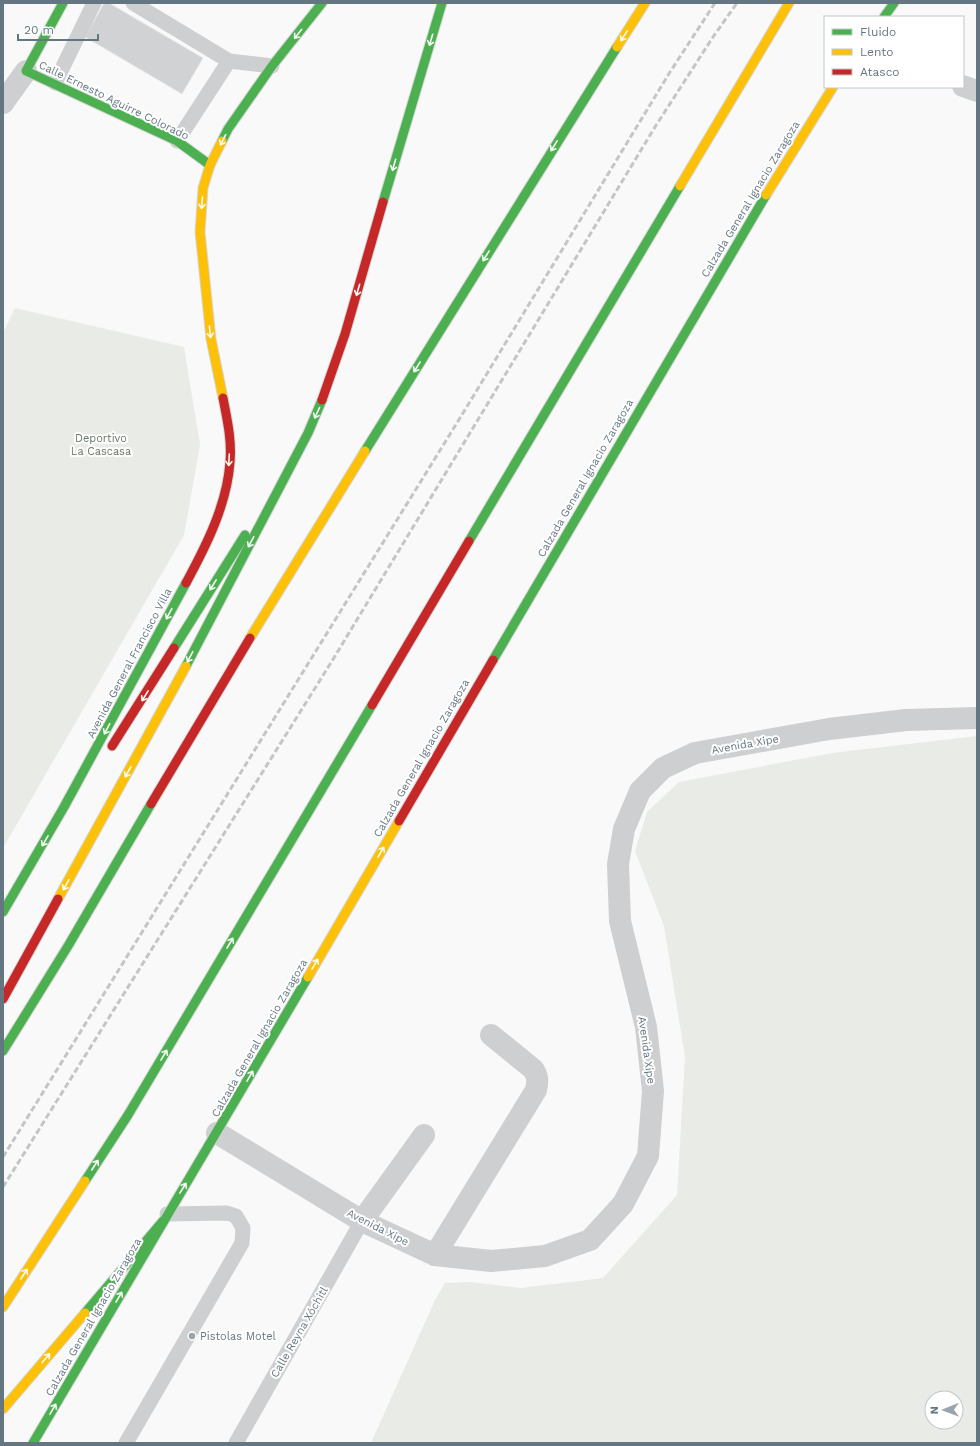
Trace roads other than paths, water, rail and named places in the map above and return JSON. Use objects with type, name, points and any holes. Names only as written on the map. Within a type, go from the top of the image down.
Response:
[{"type":"main road","points":[[26,71],[63,3]]},
{"type":"main road","points":[[210,165],[228,129],[272,66],[322,3]]},
{"type":"main road","points":[[3,999],[174,689],[308,433],[332,377],[345,336],[408,114],[442,3]]},
{"type":"main road","points":[[3,1051],[68,946],[211,703],[328,509],[645,3]]},
{"type":"main road","points":[[3,1307],[128,1115],[789,3]]},
{"type":"main road","points":[[885,16],[894,3]]},
{"type":"main road","name":"Calle Ernesto Aguirre Colorado","points":[[26,71],[177,141],[210,165]]},
{"type":"main road","name":"Calzada General Ignacio Zaragoza","points":[[33,1443],[165,1218],[217,1133],[767,192],[832,88]]},
{"type":"main road","name":"Avenida General Francisco Villa","points":[[64,807],[194,568],[212,530],[222,504],[230,462],[229,428],[211,339],[200,232],[203,188],[210,165]]},
{"type":"main road","points":[[108,751],[122,732],[308,433]]},
{"type":"main road","points":[[3,912],[64,807],[98,764]]},
{"type":"main road","points":[[3,1409],[165,1218]]},
{"type":"street","points":[[3,103],[26,71]]},
{"type":"street","points":[[964,86],[977,90]]},
{"type":"street","name":"Avenida Xipe","points":[[217,1133],[362,1221],[435,1255],[491,1261],[537,1257],[545,1256],[590,1240],[623,1204],[648,1156],[652,1083],[646,1027],[620,921],[618,864],[624,829],[640,791],[663,768],[695,753],[829,729],[906,720],[977,718]]},
{"type":"street","points":[[435,1255],[536,1090],[538,1082],[537,1075],[491,1034]]},
{"type":"street","points":[[362,1221],[424,1135]]},
{"type":"lane","points":[[54,83],[94,3]]},
{"type":"lane","points":[[133,3],[229,61],[272,66]]},
{"type":"lane","points":[[177,141],[229,61]]},
{"type":"lane","points":[[126,1443],[242,1243],[244,1228],[236,1216],[227,1213],[165,1218]]},
{"type":"lane","name":"Calle Reyna Xóchitl","points":[[236,1443],[362,1221]]},
{"type":"railway","points":[[3,1157],[460,418],[670,72],[715,3]]},
{"type":"railway","points":[[3,1187],[332,661],[655,127],[713,37],[737,3]]},
{"type":"place","name":"Pistolas Motel","points":[[192,1336]]},
{"type":"park label","name":"Deportivo La Cascasa","points":[[101,444]]}]
